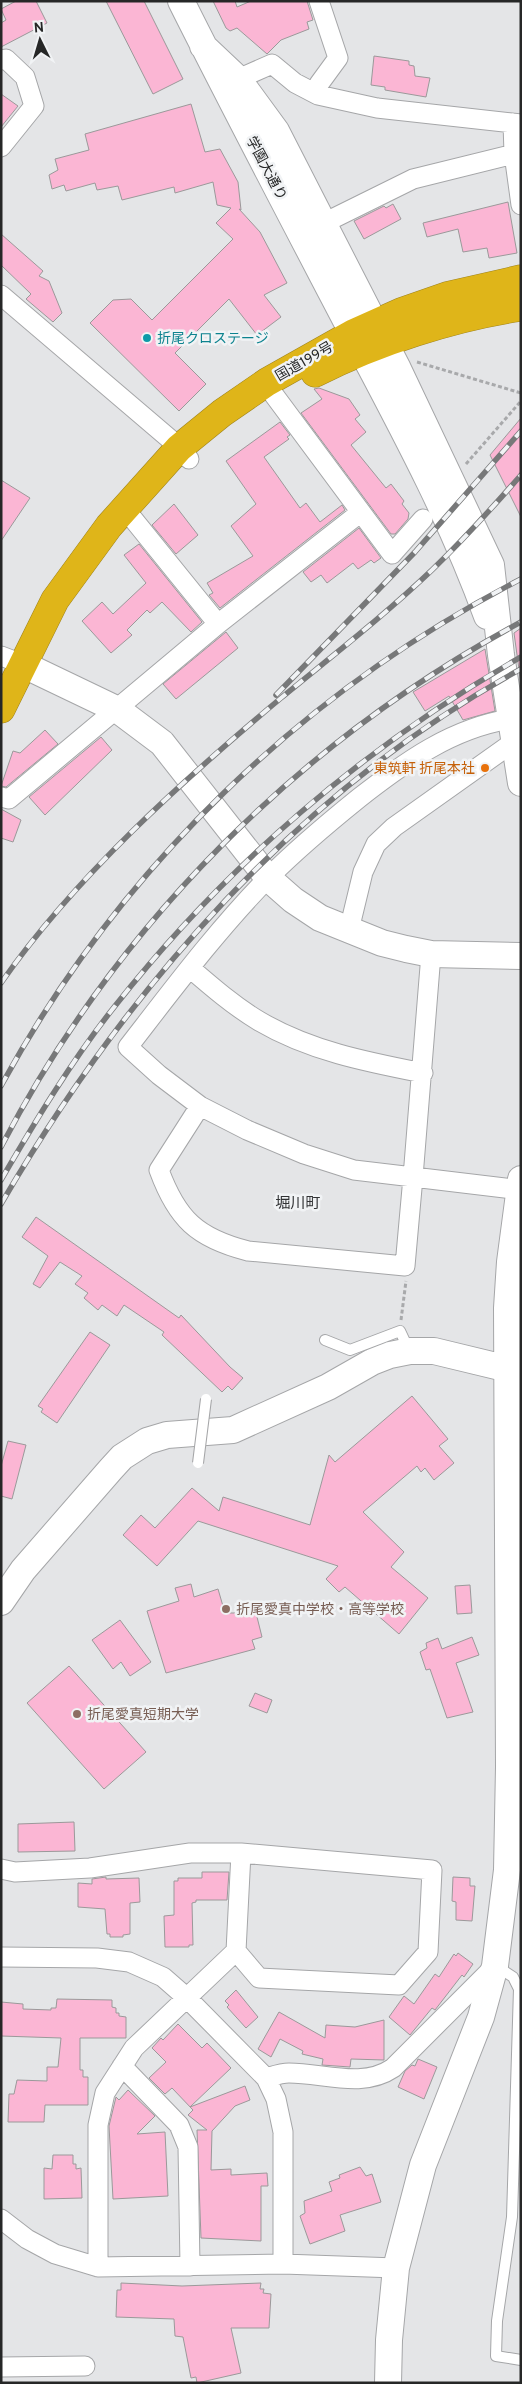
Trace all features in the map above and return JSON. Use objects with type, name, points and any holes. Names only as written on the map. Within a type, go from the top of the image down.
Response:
[{"type":"highway","name":"国道199号","points":[[184,454],[231,425],[274,395],[323,369],[370,338],[447,296],[521,279]]},
{"type":"highway","name":"国道199号","points":[[1,708],[11,660],[109,526],[184,454],[222,413],[267,382],[370,338],[521,307]]},
{"type":"street","name":"学園大通り","points":[[181,1],[203,46],[370,338]]},
{"type":"street","points":[[318,95],[320,84],[338,58],[319,1]]},
{"type":"street","points":[[203,46],[238,79],[276,131],[324,223],[370,338],[491,565],[501,655],[521,783]]},
{"type":"street","points":[[1,60],[6,58],[25,77],[34,106],[1,147]]},
{"type":"street","points":[[238,79],[272,64],[295,84],[318,95],[377,108],[517,123],[514,154],[521,205]]},
{"type":"street","points":[[324,223],[413,178],[514,154]]},
{"type":"street","points":[[1,295],[184,454]]},
{"type":"street","points":[[274,395],[392,554],[423,519]]},
{"type":"street","points":[[125,510],[218,624]]},
{"type":"street","points":[[1,797],[9,799],[118,710],[218,624],[361,512]]},
{"type":"street","points":[[11,660],[118,710],[162,743],[268,878],[293,900],[320,918],[382,943],[431,954],[521,956]]},
{"type":"street","points":[[388,2383],[389,2340],[396,2268],[423,2165],[481,2017],[496,1966],[507,1860],[514,1370],[510,1262],[520,1186],[354,1170],[304,1154],[200,1106],[159,1075],[128,1047],[190,968],[268,878],[343,812],[402,764],[433,745],[496,721],[513,730]]},
{"type":"street","points":[[349,930],[363,872],[376,844],[394,827],[513,730]]},
{"type":"street","points":[[200,1106],[159,1170],[169,1198],[192,1225],[207,1236],[227,1246],[248,1251],[405,1266],[423,1073],[431,954]]},
{"type":"street","points":[[190,968],[223,996],[260,1022],[303,1042],[341,1056],[423,1073]]},
{"type":"street","points":[[1,1602],[23,1570],[111,1469],[135,1448],[167,1435],[233,1430],[328,1387],[405,1341],[434,1351],[514,1370]]},
{"type":"street","points":[[1,1869],[15,1872],[90,1868],[190,1852],[241,1853],[432,1870],[428,1952],[398,1984],[259,1978],[236,1951]]},
{"type":"street","points":[[98,2267],[98,2124],[105,2093],[134,2048],[236,1951],[241,1853]]},
{"type":"street","points":[[1,1957],[97,1958],[129,1962],[163,1978],[187,1998],[266,2078],[276,2099],[283,2132],[283,2264]]},
{"type":"street","points":[[266,2078],[287,2073],[365,2080],[384,2075],[496,1966]]},
{"type":"street","points":[[122,2066],[179,2125],[185,2136],[188,2147],[190,2266]]},
{"type":"street","points":[[1,2218],[27,2239],[55,2254],[98,2267],[283,2264],[396,2268]]},
{"type":"street","points":[[1,2367],[85,2366]]},
{"type":"lane","points":[[325,1340],[350,1350],[405,1341]]},
{"type":"lane","points":[[198,1463],[206,1399]]},
{"type":"lane","points":[[496,1966],[513,1977],[519,1989],[512,2218],[497,2321],[496,2356],[521,2360]]},
{"type":"path","points":[[414,361],[521,392]]},
{"type":"path","points":[[464,466],[521,401]]},
{"type":"path","points":[[405,1266],[405,1341]]},
{"type":"building","points":[[16,1],[36,1],[47,23],[1,47],[1,23],[6,20],[1,9]]},
{"type":"building","points":[[106,1],[144,1],[183,79],[153,94]]},
{"type":"building","points":[[213,1],[235,1],[237,7],[251,1],[307,1],[313,20],[307,22],[309,29],[281,40],[267,54],[237,28],[230,31],[226,28]]},
{"type":"building","points":[[374,56],[409,61],[409,65],[414,66],[415,76],[430,78],[426,97],[385,90],[385,87],[371,85]]},
{"type":"building","points":[[1,94],[18,106],[1,127]]},
{"type":"building","points":[[191,104],[205,152],[220,149],[238,182],[241,210],[239,209],[260,232],[287,283],[264,295],[281,317],[257,335],[229,299],[175,353],[206,384],[179,411],[90,323],[113,300],[131,299],[152,320],[233,239],[216,223],[231,208],[217,205],[213,182],[175,193],[174,187],[122,200],[118,186],[97,190],[95,183],[66,191],[64,185],[52,189],[49,175],[58,170],[55,159],[89,150],[85,134]]},
{"type":"building","points":[[508,202],[517,253],[489,258],[487,248],[463,252],[458,229],[427,237],[423,223]]},
{"type":"building","points":[[393,204],[401,219],[364,239],[354,221],[384,206],[386,208]]},
{"type":"building","points":[[1,234],[43,271],[39,276],[49,281],[62,313],[53,322],[26,299],[31,294],[1,265]]},
{"type":"building","points":[[319,388],[349,399],[360,415],[355,419],[366,432],[351,445],[386,488],[391,484],[404,501],[402,504],[409,513],[408,519],[395,534],[391,534],[301,413],[322,399],[314,389]]},
{"type":"building","points":[[521,418],[521,517],[490,455]]},
{"type":"building","points":[[280,422],[290,435],[287,437],[289,439],[264,457],[300,508],[306,503],[320,522],[342,505],[345,510],[220,608],[209,595],[213,593],[207,583],[253,556],[231,526],[256,504],[226,461]]},
{"type":"building","points":[[1,480],[30,498],[1,541]]},
{"type":"building","points":[[174,504],[198,535],[176,554],[152,525]]},
{"type":"building","points":[[359,528],[381,558],[374,563],[371,560],[358,569],[353,563],[327,583],[321,575],[311,582],[303,572]]},
{"type":"building","points":[[139,544],[202,622],[191,632],[162,602],[150,613],[147,610],[127,630],[132,635],[111,653],[82,621],[102,602],[113,614],[146,583],[124,555]]},
{"type":"building","points":[[521,628],[521,684],[514,633]]},
{"type":"building","points":[[226,632],[238,648],[176,699],[163,684]]},
{"type":"building","points":[[485,649],[495,711],[463,720],[449,696],[425,711],[413,692]]},
{"type":"building","points":[[45,730],[58,744],[6,787],[1,786],[13,751],[20,753]]},
{"type":"building","points":[[101,737],[112,750],[45,815],[29,797]]},
{"type":"building","points":[[1,809],[21,820],[13,842],[1,838]]},
{"type":"building","points":[[36,1217],[179,1318],[181,1315],[230,1367],[243,1378],[232,1390],[228,1386],[222,1392],[162,1335],[164,1332],[124,1305],[117,1316],[102,1305],[98,1310],[84,1298],[88,1293],[75,1284],[82,1276],[60,1262],[40,1288],[33,1284],[48,1256],[22,1237]]},
{"type":"building","points":[[90,1332],[110,1345],[57,1423],[41,1412],[43,1409],[38,1406]]},
{"type":"building","points":[[412,1396],[448,1439],[439,1446],[454,1463],[434,1480],[425,1468],[421,1472],[417,1466],[363,1512],[404,1552],[391,1567],[428,1598],[399,1634],[345,1587],[339,1592],[326,1579],[338,1566],[198,1521],[157,1566],[123,1535],[141,1515],[155,1528],[192,1488],[219,1511],[223,1497],[310,1525],[329,1455],[335,1462]]},
{"type":"building","points":[[8,1441],[26,1445],[12,1499],[1,1496],[1,1466]]},
{"type":"building","points":[[191,1584],[194,1597],[218,1589],[225,1613],[256,1613],[262,1637],[252,1640],[255,1649],[166,1673],[147,1611],[179,1601],[175,1588]]},
{"type":"building","points":[[470,1585],[472,1613],[457,1614],[455,1586]]},
{"type":"building","points":[[120,1620],[151,1662],[130,1676],[121,1662],[113,1669],[92,1640]]},
{"type":"building","points":[[472,1637],[479,1655],[456,1663],[473,1712],[447,1718],[430,1669],[426,1670],[420,1652],[427,1648],[426,1643],[438,1638],[442,1649]]},
{"type":"building","points":[[69,1666],[146,1752],[104,1789],[27,1703]]},
{"type":"building","points":[[255,1693],[272,1700],[267,1713],[249,1706]]},
{"type":"building","points":[[74,1822],[75,1851],[18,1852],[18,1824]]},
{"type":"building","points":[[202,1872],[229,1872],[227,1900],[196,1900],[196,1902],[192,1903],[193,1945],[189,1945],[189,1947],[165,1947],[164,1916],[174,1915],[174,1881],[178,1881],[178,1878],[202,1878]]},
{"type":"building","points":[[106,1877],[106,1879],[139,1878],[140,1902],[130,1903],[130,1934],[123,1935],[123,1937],[110,1937],[110,1934],[107,1934],[105,1909],[78,1907],[78,1883],[92,1884],[92,1879]]},
{"type":"building","points":[[453,1877],[470,1878],[470,1886],[475,1886],[472,1921],[456,1920],[456,1902],[452,1901]]},
{"type":"building","points":[[458,1953],[473,1964],[435,2010],[432,2008],[410,2035],[389,2017],[404,1996],[414,2004],[435,1974],[439,1977],[454,1954],[456,1956]]},
{"type":"building","points":[[236,1990],[258,2017],[246,2028],[227,2007],[229,2005],[225,2001]]},
{"type":"building","points":[[57,1999],[112,2000],[112,2007],[116,2008],[116,2013],[119,2013],[119,2016],[126,2017],[126,2038],[80,2038],[80,2070],[83,2070],[83,2077],[88,2077],[88,2105],[45,2105],[44,2122],[8,2122],[9,2094],[14,2094],[17,2080],[47,2081],[47,2067],[58,2067],[61,2038],[1,2036],[1,2002],[23,2004],[23,2009],[51,2010],[51,2008],[56,2008]]},
{"type":"building","points":[[279,2012],[325,2038],[326,2025],[355,2027],[384,2020],[384,2060],[351,2059],[350,2067],[322,2065],[323,2059],[302,2054],[303,2051],[280,2039],[271,2057],[258,2049]]},
{"type":"building","points":[[178,2024],[202,2048],[207,2043],[231,2068],[190,2107],[172,2088],[165,2094],[149,2078],[166,2062],[152,2048],[161,2038],[163,2040]]},
{"type":"building","points":[[418,2059],[437,2067],[424,2099],[398,2087],[405,2071],[412,2065],[415,2066]]},
{"type":"building","points":[[245,2086],[250,2100],[235,2106],[212,2131],[211,2170],[231,2169],[231,2175],[267,2173],[268,2186],[261,2186],[261,2241],[201,2238],[197,2130],[207,2130],[188,2115],[193,2110],[190,2107]]},
{"type":"building","points":[[128,2090],[155,2116],[137,2134],[165,2132],[168,2196],[113,2199],[109,2126],[116,2097],[119,2100]]},
{"type":"building","points":[[53,2155],[73,2155],[73,2164],[76,2164],[76,2169],[81,2168],[82,2198],[44,2199],[44,2168],[52,2169]]},
{"type":"building","points":[[360,2167],[366,2176],[372,2174],[381,2202],[340,2215],[345,2231],[310,2244],[300,2216],[305,2213],[304,2201],[332,2191],[329,2182],[340,2178],[339,2175]]},
{"type":"building","points":[[121,2283],[182,2286],[261,2283],[260,2289],[264,2289],[263,2293],[271,2294],[269,2328],[231,2328],[241,2373],[197,2383],[196,2377],[191,2378],[183,2337],[175,2336],[174,2319],[116,2317],[117,2290],[121,2290]]},
{"type":"railway","points":[[276,695],[415,552],[521,431]]},
{"type":"railway","points":[[1,983],[62,905],[132,832],[206,763],[415,586],[467,535],[521,475]]},
{"type":"railway","points":[[1,1086],[48,1007],[101,931],[160,860],[223,794],[291,732],[364,675],[441,624],[521,579]]},
{"type":"railway","points":[[1,1147],[48,1065],[100,988],[158,914],[222,846],[290,782],[363,723],[440,670],[521,622]]},
{"type":"railway","points":[[1,1180],[55,1091],[99,1027],[158,954],[203,904],[251,857],[353,769],[407,729],[521,657]]},
{"type":"railway","points":[[1,1204],[50,1124],[104,1046],[162,972],[225,901],[292,834],[364,773],[440,718],[521,669]]},
{"type":"place","name":"折尾クロステージ","points":[[147,338]]},
{"type":"place","name":"東筑軒 折尾本社","points":[[485,768]]},
{"type":"place","name":"折尾愛真中学校・高等学校","points":[[226,1609]]},
{"type":"place","name":"折尾愛真短期大学","points":[[77,1714]]},
{"type":"district","name":"堀川町","points":[[298,1203]]}]
